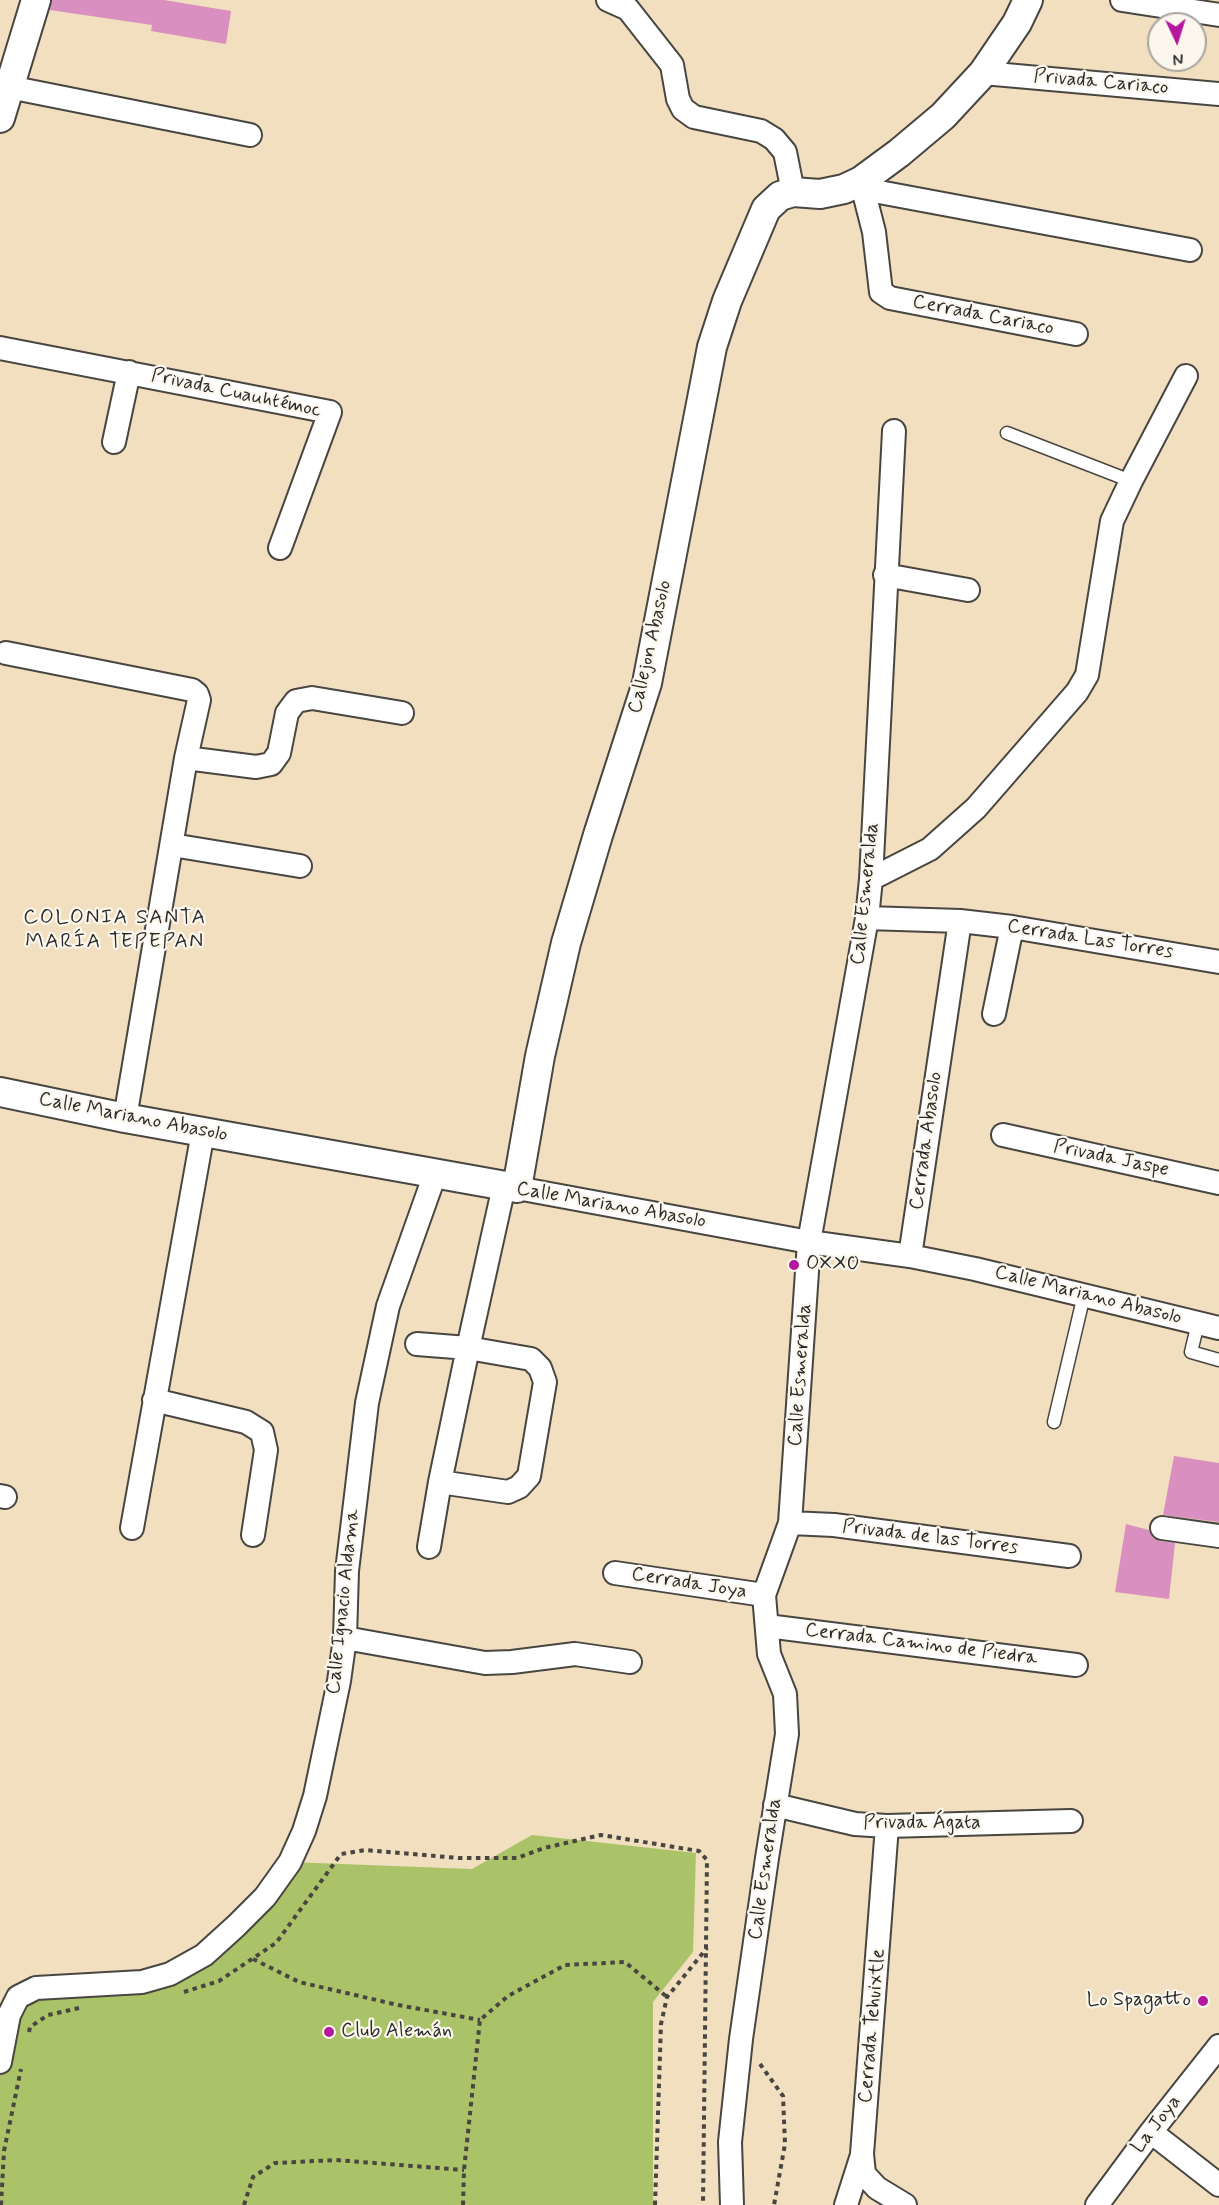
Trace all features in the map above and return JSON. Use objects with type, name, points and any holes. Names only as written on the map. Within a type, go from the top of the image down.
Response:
[{"type":"street","points":[[0,118],[36,0]]},
{"type":"street","points":[[608,0],[630,5],[672,66],[678,99],[683,109],[694,117],[761,131],[774,139],[785,152],[793,192],[820,194],[862,185],[1190,250]]},
{"type":"street","points":[[862,185],[943,116],[983,73],[1017,23],[1028,0]]},
{"type":"street","points":[[1122,0],[1219,15]]},
{"type":"street","name":"Privada Cariaco","points":[[983,73],[1219,94]]},
{"type":"street","points":[[9,87],[250,135]]},
{"type":"street","name":"Cerrada Cariaco","points":[[862,185],[874,231],[880,292],[890,298],[1076,334]]},
{"type":"street","name":"Callejon Abasolo","points":[[510,1187],[566,944],[647,683],[712,347],[727,301],[766,209],[780,196],[793,192]]},
{"type":"street","name":"Privada Cuauhtémoc","points":[[0,348],[330,412],[280,548]]},
{"type":"street","points":[[114,442],[129,372]]},
{"type":"street","points":[[871,879],[930,849],[976,808],[1077,692],[1087,675],[1112,521],[1186,376]]},
{"type":"street","name":"Calle Esmeralda","points":[[732,2205],[730,2142],[741,2039],[787,1734],[785,1694],[769,1654],[764,1595],[790,1523],[809,1242],[867,918],[871,879],[894,431]]},
{"type":"street","points":[[885,575],[968,590]]},
{"type":"street","points":[[6,652],[192,690],[200,700],[186,758],[125,1118]]},
{"type":"street","points":[[186,758],[256,767],[271,764],[279,753],[287,713],[296,700],[312,698],[402,713]]},
{"type":"street","points":[[172,845],[300,867]]},
{"type":"street","name":"Cerrada Las Torres","points":[[867,918],[960,921],[1012,927],[1219,962]]},
{"type":"street","name":"Cerrada Abasolo","points":[[910,1256],[960,921]]},
{"type":"street","points":[[994,1014],[1012,927]]},
{"type":"street","name":"Calle Mariano Abasolo","points":[[0,1092],[125,1118],[809,1242],[910,1256],[975,1269],[1208,1326]]},
{"type":"street","points":[[132,1528],[203,1132]]},
{"type":"street","name":"Privada Jaspe","points":[[1003,1135],[1219,1183]]},
{"type":"street","name":"Calle Ignacio Aldama","points":[[0,2062],[9,2015],[18,1997],[36,1988],[142,1982],[170,1974],[204,1955],[236,1926],[265,1897],[290,1862],[304,1831],[317,1785],[339,1681],[345,1638],[346,1572],[367,1402],[388,1306],[435,1174]]},
{"type":"street","points":[[429,1548],[440,1482],[468,1348],[510,1187]]},
{"type":"street","points":[[417,1344],[468,1348],[531,1359],[540,1368],[545,1382],[529,1476],[519,1487],[508,1492],[440,1482]]},
{"type":"street","points":[[154,1400],[246,1422],[262,1432],[266,1450],[253,1535]]},
{"type":"street","name":"Privada de las Torres","points":[[790,1523],[834,1525],[1069,1556]]},
{"type":"street","points":[[1162,1528],[1219,1536]]},
{"type":"street","name":"Cerrada Joya","points":[[615,1573],[764,1595]]},
{"type":"street","name":"Cerrada Camino de Piedra","points":[[767,1626],[1076,1665]]},
{"type":"street","points":[[345,1638],[485,1663],[575,1654],[630,1662]]},
{"type":"street","name":"Privada Ágata","points":[[775,1805],[828,1820],[887,1826],[1071,1821]]},
{"type":"street","name":"Cerrada Tehuixtle","points":[[887,1826],[862,2154],[864,2174],[877,2188],[905,2205]]},
{"type":"street","name":"La Joya","points":[[1097,2205],[1219,2046]]},
{"type":"street","points":[[1151,2132],[1219,2185]]},
{"type":"street","points":[[846,2205],[862,2154]]},
{"type":"lane","points":[[1007,433],[1131,481]]},
{"type":"lane","points":[[1054,1422],[1083,1295]]},
{"type":"lane","points":[[1208,1326],[1191,1352],[1219,1360]]},
{"type":"path","points":[[173,1995],[219,1981],[276,1943],[318,1889],[341,1854],[365,1850],[459,1858],[517,1858],[544,1848],[601,1835],[699,1851],[707,1860],[703,2205]]},
{"type":"path","points":[[655,2205],[661,2024],[667,1997],[707,1948]]},
{"type":"path","points":[[252,1959],[299,1982],[398,2005],[480,2020]]},
{"type":"path","points":[[463,2205],[464,2170],[480,2020],[508,1996],[565,1965],[625,1962],[667,1997]]},
{"type":"path","points":[[28,2038],[30,2027],[48,2015],[88,2006]]},
{"type":"path","points":[[741,2039],[783,2096],[785,2144],[774,2205]]},
{"type":"path","points":[[1,2205],[3,2151],[23,2061]]},
{"type":"path","points":[[244,2205],[253,2177],[275,2163],[336,2160],[464,2170]]},
{"type":"green space","name":"Club Alemán","points":[[532,1835],[696,1853],[693,1952],[653,2002],[653,2205],[0,2205],[0,2062],[18,1997],[170,1974],[290,1862],[472,1869]]},
{"type":"building","points":[[52,0],[164,0],[231,11],[226,44],[151,31],[152,25],[50,10]]},
{"type":"building","points":[[1174,1456],[1219,1463],[1219,1522],[1163,1515]]},
{"type":"building","points":[[1126,1524],[1149,1530],[1153,1538],[1160,1541],[1175,1543],[1169,1599],[1115,1592]]},
{"type":"place","name":"OXXO","points":[[794,1265]]},
{"type":"place","name":"Lo Spagatto","points":[[1203,2001]]},
{"type":"place","name":"Club Alemán","points":[[329,2032]]},
{"type":"district","name":"COLONIA SANTA MARÍA TEPEPAN","points":[[115,931]]}]
